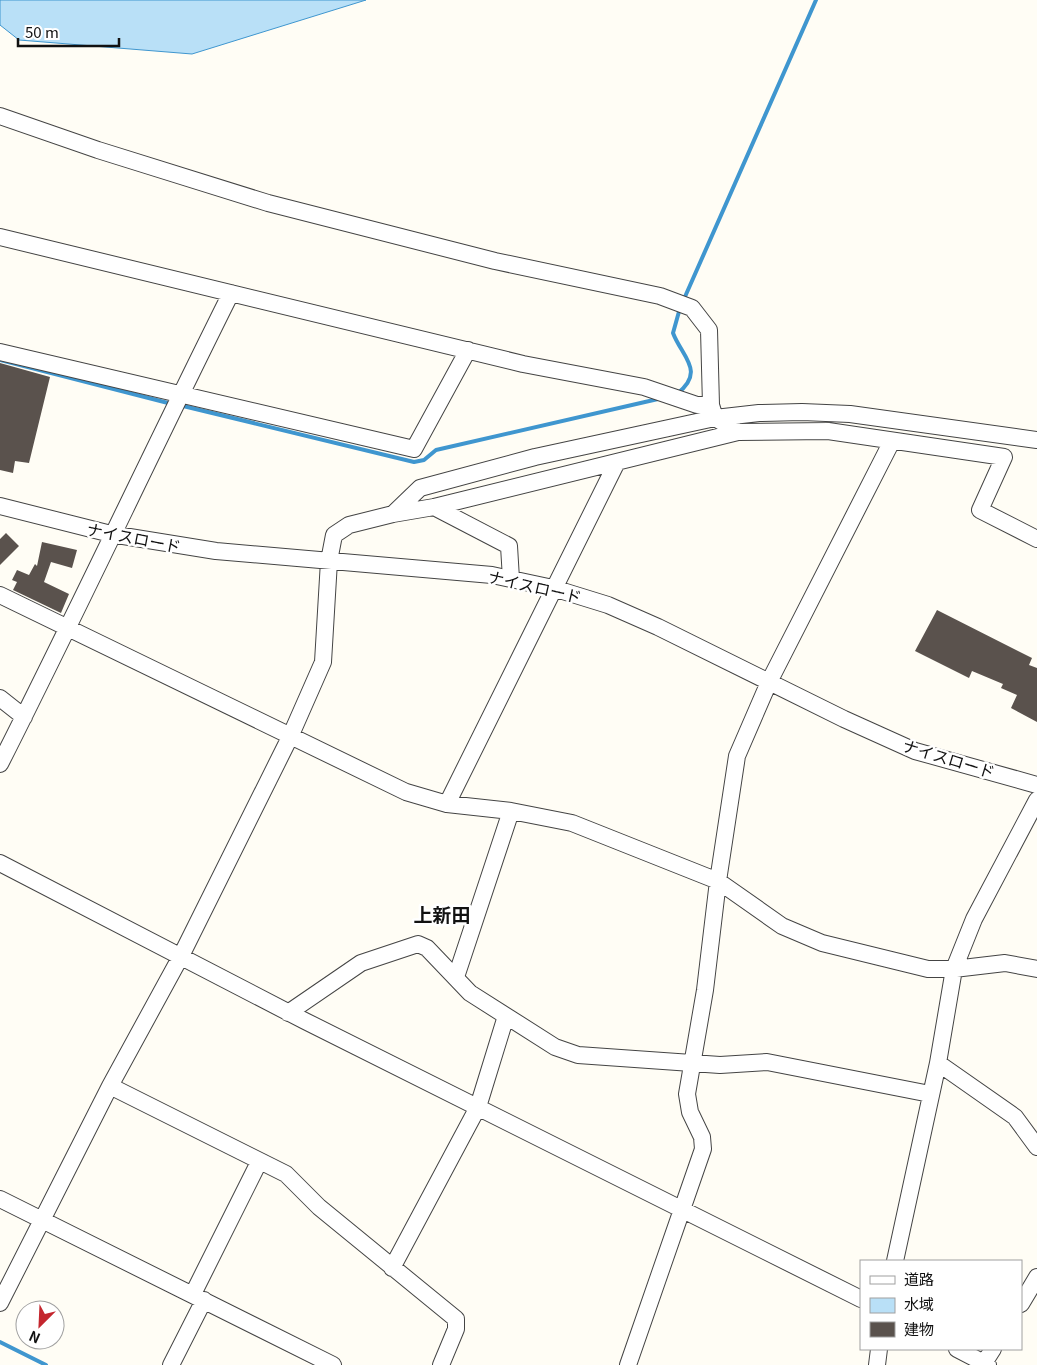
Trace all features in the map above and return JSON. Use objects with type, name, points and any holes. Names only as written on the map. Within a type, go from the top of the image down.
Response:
[{"type":"street","points":[[0,116],[98,150],[268,202],[495,261],[660,296],[692,308],[710,330],[713,412]]},
{"type":"street","points":[[0,237],[523,364],[644,388],[713,412],[738,432]]},
{"type":"street","points":[[0,764],[69,630],[111,534],[231,293]]},
{"type":"street","points":[[0,352],[182,393],[414,449],[468,350]]},
{"type":"street","points":[[393,514],[420,488],[713,412],[850,414],[1037,440]]},
{"type":"street","points":[[0,1303],[110,1086],[181,956],[290,737],[323,662],[329,561],[334,535],[350,525],[393,514],[434,507],[738,432],[828,431],[1004,457],[980,510],[1037,539]]},
{"type":"street","points":[[628,1365],[703,1149],[702,1137],[690,1112],[687,1094],[705,990],[718,882],[737,756],[769,682],[892,441]]},
{"type":"street","points":[[447,804],[616,462]]},
{"type":"street","name":"ナイスロード","points":[[0,506],[111,534],[216,551],[446,570],[511,579],[553,588],[608,605],[658,627],[769,682],[915,750],[1037,785]]},
{"type":"street","points":[[434,507],[509,546],[511,579]]},
{"type":"street","points":[[0,595],[406,792],[447,804],[512,810],[572,823],[718,882],[782,926],[822,942],[908,966],[928,969],[954,969],[1005,963],[1037,969]]},
{"type":"street","points":[[0,698],[24,717]]},
{"type":"street","points":[[895,1260],[938,1063],[954,969],[974,919],[1037,800]]},
{"type":"street","points":[[456,977],[512,810]]},
{"type":"street","points":[[0,863],[288,1013],[860,1299]]},
{"type":"street","points":[[288,1013],[361,963],[418,944],[428,948],[470,993],[555,1047],[578,1055],[720,1065],[767,1062],[930,1094]]},
{"type":"street","points":[[392,1268],[478,1107],[506,1016]]},
{"type":"street","points":[[938,1063],[1015,1117],[1037,1147]]},
{"type":"street","points":[[110,1086],[286,1174],[319,1207],[392,1268],[448,1310],[456,1319],[456,1329],[441,1365]]},
{"type":"street","points":[[171,1365],[198,1297],[259,1162]]},
{"type":"street","points":[[0,1199],[333,1365]]},
{"type":"street","points":[[1022,1302],[1037,1277]]},
{"type":"street","points":[[877,1365],[879,1350]]},
{"type":"street","points":[[958,1350],[986,1364],[993,1350]]},
{"type":"water","points":[[0,0],[366,0],[192,54],[19,40],[0,25]]},
{"type":"building","points":[[0,363],[50,377],[29,463],[15,461],[13,473],[0,470]]},
{"type":"building","points":[[6,533],[19,546],[0,565],[0,539]]},
{"type":"building","points":[[42,542],[77,550],[72,568],[51,562],[44,582],[69,594],[61,613],[13,590],[17,582],[12,580],[17,570],[29,575],[35,564],[37,566]]},
{"type":"building","points":[[937,610],[1032,658],[1029,665],[1037,668],[1037,722],[1011,708],[1017,695],[1001,688],[1003,684],[972,671],[969,678],[915,651]]},
{"type":"waterway","points":[[684,299],[816,0]]},
{"type":"waterway","points":[[677,394],[686,386],[691,371],[673,333],[680,308]]},
{"type":"waterway","points":[[0,360],[172,404]]},
{"type":"waterway","points":[[179,405],[414,462],[424,460],[436,450],[658,399]]},
{"type":"waterway","points":[[0,1342],[46,1365]]},
{"type":"district","name":"上新田","points":[[442,913]]}]
